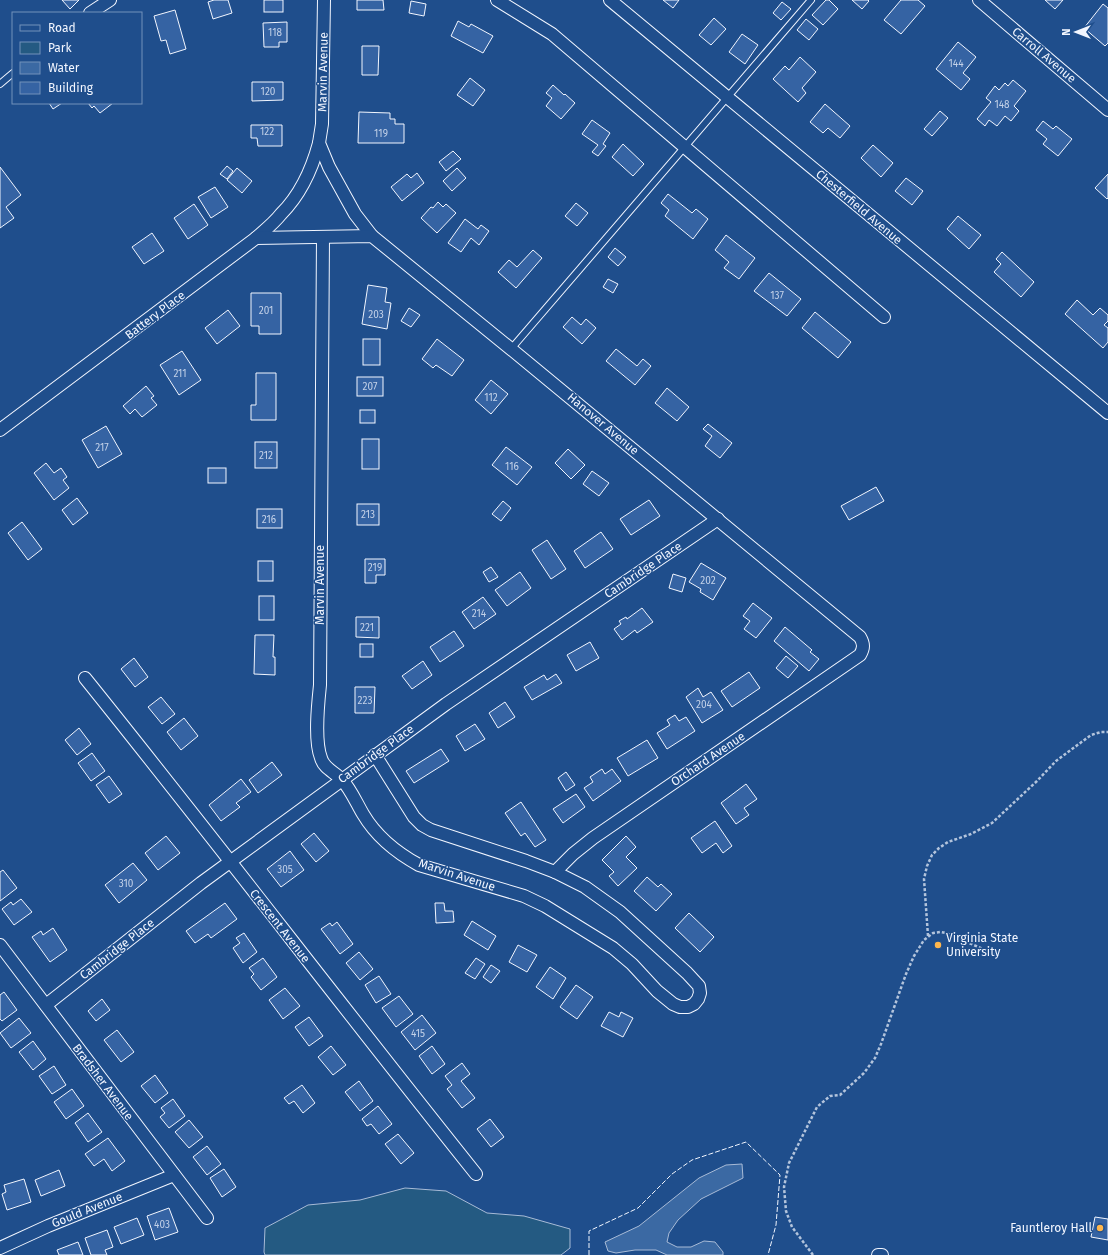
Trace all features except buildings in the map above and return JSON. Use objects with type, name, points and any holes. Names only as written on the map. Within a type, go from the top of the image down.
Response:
[{"type":"street","points":[[92,12],[110,0]]},
{"type":"street","name":"Marvin Avenue","points":[[256,238],[282,214],[295,197],[316,156],[322,124],[324,0]]},
{"type":"street","points":[[497,0],[552,34],[884,317]]},
{"type":"street","name":"Chesterfield Avenue","points":[[610,0],[1108,414]]},
{"type":"street","name":"Carroll Avenue","points":[[979,0],[1108,110]]},
{"type":"street","points":[[319,143],[340,189],[355,214],[372,236]]},
{"type":"street","points":[[256,238],[372,236]]},
{"type":"street","name":"Hanover Avenue","points":[[372,236],[860,637],[863,643],[863,649]]},
{"type":"street","name":"Marvin Avenue","points":[[323,237],[320,677],[317,716],[318,746],[321,759],[326,767],[342,779],[364,816],[378,834],[408,859],[419,865],[524,896],[545,906],[613,948],[632,964],[657,991],[673,1004],[680,1007],[688,1007],[694,1004],[698,999],[700,993],[699,986],[687,973],[611,904],[585,887],[555,872],[431,830],[422,825],[414,817],[375,755]]},
{"type":"street","name":"Battery Place","points":[[0,430],[256,238]]},
{"type":"street","name":"Cambridge Place","points":[[46,1005],[201,882],[375,755],[446,704],[718,520]]},
{"type":"street","name":"Orchard Avenue","points":[[555,872],[573,854],[594,838],[860,655],[863,649]]},
{"type":"street","name":"Crescent Avenue","points":[[85,678],[476,1174]]},
{"type":"street","name":"Bradsher Avenue","points":[[0,945],[207,1218]]},
{"type":"street","name":"Gould Avenue","points":[[0,1248],[54,1223],[174,1175]]},
{"type":"lane","points":[[511,349],[811,0]]},
{"type":"lane","points":[[0,84],[12,74]]},
{"type":"path","points":[[928,936],[924,879],[927,866],[932,855],[948,842],[971,834],[992,823],[1056,761],[1091,735],[1101,732],[1108,732]]},
{"type":"path","points":[[813,1255],[792,1227],[786,1211],[784,1187],[790,1163],[817,1107],[830,1096],[840,1095],[864,1073],[875,1058],[906,974],[914,956],[928,936],[940,932],[946,933],[999,956]]},
{"type":"green space","points":[[405,1188],[446,1191],[487,1213],[524,1216],[570,1229],[570,1248],[561,1255],[265,1255],[265,1228],[308,1205],[360,1200]]},
{"type":"water","points":[[742,1164],[743,1178],[701,1199],[678,1220],[669,1233],[667,1242],[677,1247],[691,1247],[704,1241],[715,1242],[723,1252],[723,1255],[667,1255],[656,1250],[635,1250],[616,1253],[608,1251],[605,1242],[639,1226],[699,1178],[726,1165]]},
{"type":"fence","points":[[589,1255],[589,1231],[638,1208],[672,1174],[692,1160],[746,1142],[780,1175],[776,1225],[768,1255]]},
{"type":"place","name":"Virginia State University","points":[[938,945]]},
{"type":"place","name":"Fauntleroy Hall","points":[[1100,1228]]}]
